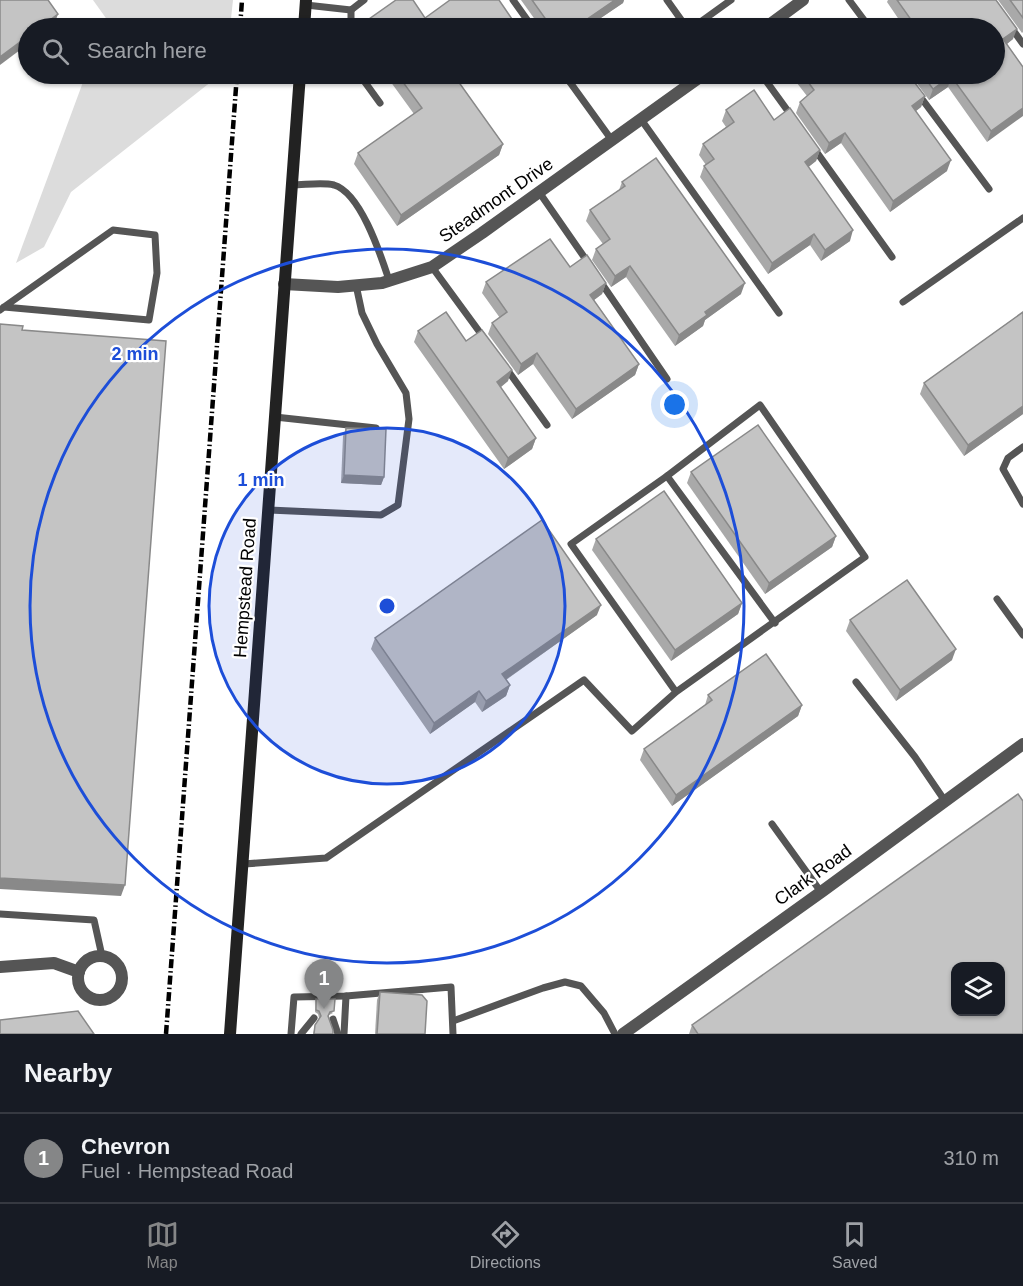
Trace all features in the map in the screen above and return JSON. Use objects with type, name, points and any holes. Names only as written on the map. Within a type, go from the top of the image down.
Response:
[{"type":"main road","points":[[305,18],[306,2]]},
{"type":"main road","name":"Hempstead Road","points":[[230,1034],[299,84]]},
{"type":"street","points":[[777,18],[795,2]]},
{"type":"street","name":"Steadmont Drive","points":[[284,284],[318,287],[356,285],[389,280],[432,267],[689,84]]},
{"type":"street","name":"Clark Road","points":[[629,1032],[1023,744]]},
{"type":"street","points":[[102,956],[109,958],[120,969],[121,983],[115,994],[102,1000],[89,997],[80,987],[79,972],[87,960],[102,956]]},
{"type":"street","points":[[0,967],[54,963],[79,972]]},
{"type":"lane","points":[[306,2],[351,10],[364,0]]},
{"type":"lane","points":[[513,0],[525,18]]},
{"type":"lane","points":[[667,0],[680,18]]},
{"type":"lane","points":[[706,18],[731,0]]},
{"type":"lane","points":[[849,0],[862,18]]},
{"type":"lane","points":[[351,10],[351,18]]},
{"type":"lane","points":[[1005,19],[1023,44]]},
{"type":"lane","points":[[366,84],[380,103]]},
{"type":"lane","points":[[570,84],[611,139]]},
{"type":"lane","points":[[768,84],[795,122]]},
{"type":"lane","points":[[917,93],[989,189]]},
{"type":"lane","points":[[640,118],[779,314]]},
{"type":"lane","points":[[809,141],[892,257]]},
{"type":"lane","points":[[292,185],[333,184],[343,189],[352,198],[377,241],[389,280]]},
{"type":"lane","points":[[539,192],[667,379]]},
{"type":"lane","points":[[903,302],[1023,218]]},
{"type":"lane","points":[[113,230],[155,235],[157,273],[149,320],[2,308],[113,230]]},
{"type":"lane","points":[[432,267],[486,341]]},
{"type":"lane","points":[[268,510],[381,515],[398,505],[409,419],[406,393],[377,345],[362,314],[356,285]]},
{"type":"lane","points":[[500,360],[547,425]]},
{"type":"lane","points":[[244,864],[326,858],[584,680],[632,731],[676,692],[865,557],[760,405],[667,476],[571,544],[676,692]]},
{"type":"lane","points":[[275,417],[376,428]]},
{"type":"lane","points":[[1023,447],[1008,458],[1003,470],[1023,504]]},
{"type":"lane","points":[[667,476],[775,623]]},
{"type":"lane","points":[[997,599],[1023,635]]},
{"type":"lane","points":[[856,682],[915,757],[945,801]]},
{"type":"lane","points":[[772,824],[821,892]]},
{"type":"lane","points":[[0,914],[94,920],[102,956]]},
{"type":"lane","points":[[453,1022],[565,982],[581,986],[604,1013],[615,1034]]},
{"type":"lane","points":[[291,1034],[294,997],[346,996],[451,987],[453,1034]]},
{"type":"lane","points":[[345,1034],[346,996]]},
{"type":"lane","points":[[301,1034],[314,1018]]},
{"type":"lane","points":[[333,1019],[338,1034]]},
{"type":"shaded area","points":[[93,0],[233,0],[231,18],[106,18]]},
{"type":"shaded area","points":[[82,84],[208,84],[71,192],[44,247],[16,263]]},
{"type":"building","points":[[0,0],[48,0],[58,14],[53,18],[18,18],[18,44],[0,57]]},
{"type":"building","points":[[396,0],[413,0],[425,18],[370,18]]},
{"type":"building","points":[[450,0],[499,0],[511,18],[425,18]]},
{"type":"building","points":[[532,0],[615,0],[589,18],[545,18]]},
{"type":"building","points":[[897,0],[996,0],[1017,29],[1005,38],[1005,18],[910,18]]},
{"type":"building","points":[[1010,0],[1023,0],[1023,18]]},
{"type":"building","points":[[1005,42],[1023,67],[1023,108],[991,131],[957,84],[1005,84]]},
{"type":"building","points":[[404,84],[460,84],[503,144],[401,215],[358,153],[422,108]]},
{"type":"building","points":[[810,84],[916,84],[925,96],[912,106],[951,160],[893,201],[845,133],[829,143],[800,102],[814,90]]},
{"type":"building","points":[[929,84],[940,84],[933,89]]},
{"type":"building","points":[[754,90],[774,120],[790,108],[820,150],[805,162],[853,230],[825,250],[814,234],[772,263],[704,166],[714,159],[703,144],[734,122],[726,110]]},
{"type":"building","points":[[656,158],[745,283],[705,312],[707,315],[679,335],[630,266],[615,276],[596,249],[610,239],[590,210],[625,186],[622,182]]},
{"type":"building","points":[[550,239],[570,267],[587,255],[606,283],[590,295],[639,364],[576,409],[537,353],[521,364],[492,323],[507,312],[486,282]]},
{"type":"building","points":[[446,312],[466,341],[482,330],[512,370],[497,382],[536,438],[508,458],[418,331]]},
{"type":"building","points":[[1023,312],[1023,406],[968,445],[924,383]]},
{"type":"building","points":[[0,324],[23,326],[22,330],[166,341],[125,885],[0,878]]},
{"type":"building","points":[[758,425],[836,536],[769,583],[691,472]]},
{"type":"building","points":[[346,428],[386,429],[384,477],[344,475]]},
{"type":"building","points":[[664,491],[742,603],[675,650],[596,539]]},
{"type":"building","points":[[542,520],[601,605],[502,674],[510,685],[486,701],[479,691],[434,723],[375,638]]},
{"type":"building","points":[[907,580],[956,649],[900,690],[850,620]]},
{"type":"building","points":[[766,654],[802,705],[676,795],[644,749],[712,700],[708,695]]},
{"type":"building","points":[[1018,794],[1023,801],[1023,1034],[698,1034],[692,1025]]},
{"type":"building","points":[[380,992],[422,995],[427,1001],[425,1034],[377,1034]]},
{"type":"building","points":[[316,999],[335,999],[334,1011],[328,1016],[333,1034],[314,1034],[315,1025],[321,1016],[316,1010]]},
{"type":"building","points":[[78,1011],[94,1034],[0,1034],[0,1020]]},
{"type":"railway","points":[[241,18],[242,0]]},
{"type":"railway","points":[[166,1034],[236,84]]},
{"type":"place","name":"Chevron","points":[[324,1009]]}]
